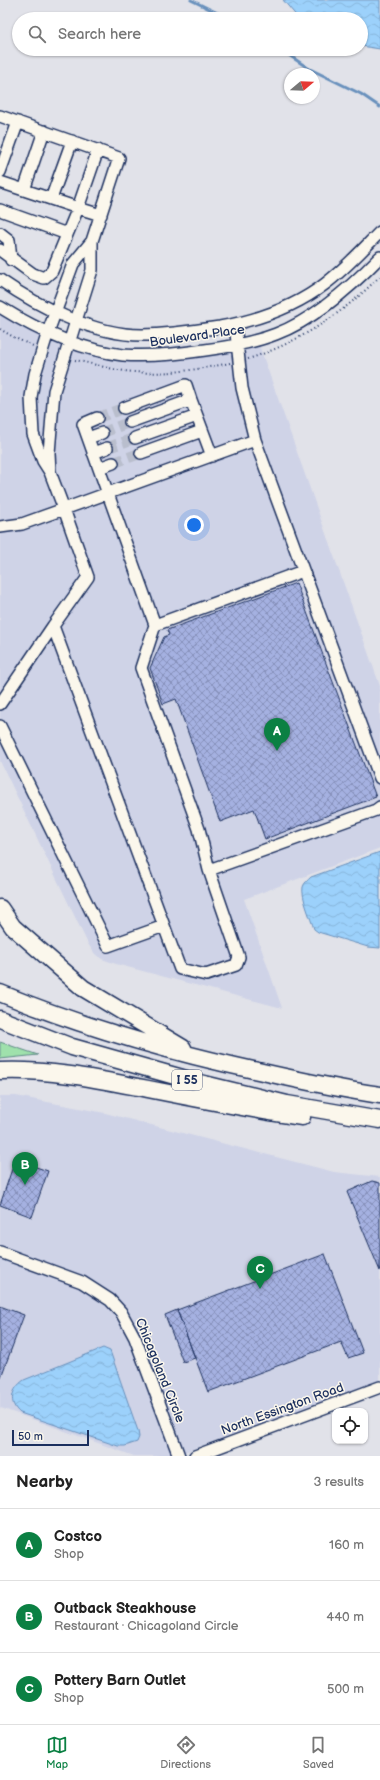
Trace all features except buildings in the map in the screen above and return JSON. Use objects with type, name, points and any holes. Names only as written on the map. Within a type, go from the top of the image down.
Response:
[{"type":"highway","points":[[0,908],[14,927],[83,988],[202,1059]]},
{"type":"highway","name":"I 55","points":[[0,993],[90,1027],[202,1059],[314,1084],[380,1095]]},
{"type":"highway","name":"I 55","points":[[0,1019],[72,1047],[200,1083],[287,1104],[360,1118],[380,1120]]},
{"type":"highway","points":[[0,1071],[27,1070],[69,1074],[267,1112],[321,1119],[360,1118]]},
{"type":"street","points":[[0,116],[118,158],[92,241],[92,270],[54,391],[49,453],[50,472]]},
{"type":"street","points":[[0,172],[18,122]]},
{"type":"street","points":[[24,190],[44,131]]},
{"type":"street","points":[[51,199],[72,141]]},
{"type":"street","points":[[0,250],[11,260],[34,274],[44,278],[52,271],[78,208],[98,150]]},
{"type":"street","points":[[0,182],[101,215]]},
{"type":"street","points":[[0,210],[67,234]]},
{"type":"street","name":"Boulevard Place","points":[[0,280],[21,294],[56,311],[76,320],[108,330],[140,335],[187,333],[263,318],[292,304],[326,284],[380,232]]},
{"type":"street","points":[[0,233],[8,240],[11,260]]},
{"type":"street","points":[[0,704],[88,577],[50,472],[43,461],[33,434],[31,397],[35,374],[48,332],[73,264],[92,241]]},
{"type":"street","name":"Boulevard Place","points":[[0,307],[26,323],[69,341],[87,347],[122,354],[145,356],[238,346],[277,334],[309,316],[345,291],[380,257]]},
{"type":"street","points":[[235,324],[242,388],[255,440],[380,778]]},
{"type":"street","points":[[124,408],[186,386],[212,456]]},
{"type":"street","points":[[130,422],[191,400]]},
{"type":"street","points":[[135,438],[197,416]]},
{"type":"street","points":[[53,626],[180,969],[206,975],[236,965],[240,956],[209,870],[199,829],[141,668],[155,625],[83,424],[97,418]]},
{"type":"street","points":[[141,453],[202,431]]},
{"type":"street","points":[[88,438],[102,433]]},
{"type":"street","points":[[0,527],[22,524],[64,510],[255,440]]},
{"type":"street","points":[[93,453],[107,448]]},
{"type":"street","points":[[99,468],[113,463]]},
{"type":"street","points":[[155,625],[303,571]]},
{"type":"street","points":[[0,726],[108,946],[164,926]]},
{"type":"street","points":[[209,870],[376,810],[380,807]]},
{"type":"street","name":"Chicagoland Circle","points":[[0,1252],[82,1282],[110,1300],[121,1312],[135,1338],[179,1456]]},
{"type":"street","name":"North Essington Road","points":[[194,1456],[380,1387]]},
{"type":"path","points":[[0,329],[32,346]]},
{"type":"path","points":[[75,360],[135,372],[163,372],[221,365]]},
{"type":"shaded area","points":[[0,309],[88,354],[139,361],[197,358],[259,345],[380,686],[380,848],[244,899],[282,1008],[116,964],[102,959],[95,954],[88,944],[0,761]]},
{"type":"shaded area","points":[[0,1096],[16,1096],[105,1113],[334,1172],[380,1177],[380,1380],[174,1456],[134,1456],[1,1408],[0,1410]]},
{"type":"green space","points":[[0,1042],[38,1055],[0,1059]]},
{"type":"water","points":[[283,0],[380,0],[380,49],[368,47],[368,12],[293,12]]},
{"type":"water","points":[[380,852],[380,948],[368,947],[318,932],[314,929],[303,896],[303,887],[305,883],[311,877]]},
{"type":"water","points":[[103,1348],[110,1351],[138,1431],[139,1437],[137,1442],[125,1446],[118,1446],[20,1413],[16,1409],[13,1401],[14,1392],[24,1380]]},
{"type":"waterway","points":[[191,0],[216,12]]},
{"type":"waterway","points":[[290,56],[308,68],[361,94],[380,107]]},
{"type":"tunnel","points":[[97,418],[124,408]]},
{"type":"tunnel","points":[[102,433],[130,422]]},
{"type":"tunnel","points":[[107,448],[135,438]]},
{"type":"tunnel","points":[[113,463],[141,453]]},
{"type":"place","name":"Costco","points":[[277,751]]},
{"type":"place","name":"Outback Steakhouse","points":[[25,1185]]},
{"type":"place","name":"Pottery Barn Outlet","points":[[260,1289]]}]
